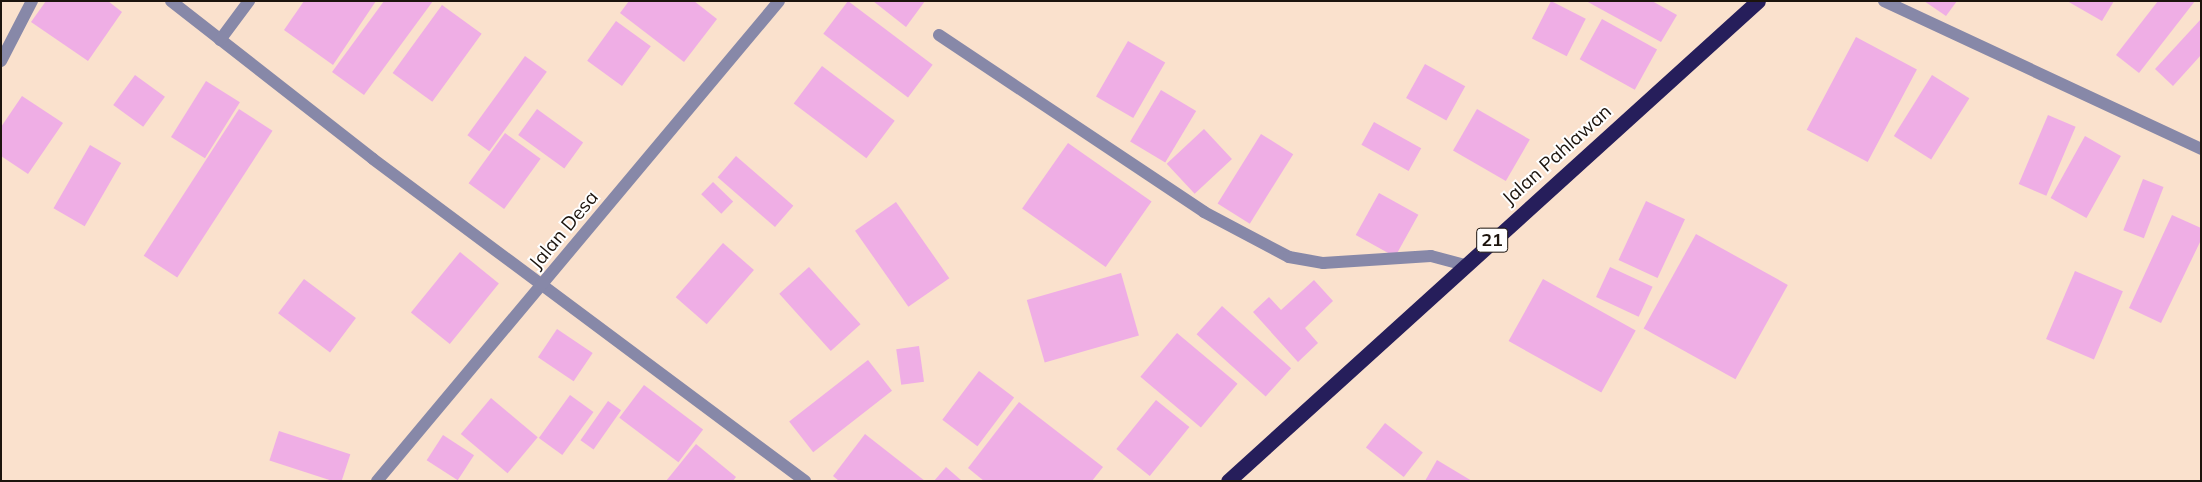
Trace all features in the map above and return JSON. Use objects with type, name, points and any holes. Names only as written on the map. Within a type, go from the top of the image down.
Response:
[{"type":"highway","name":"Jalan Pahlawan","points":[[1228,481],[1464,265],[1758,1]]},
{"type":"street","points":[[1,61],[32,1]]},
{"type":"street","points":[[170,1],[543,286],[805,481]]},
{"type":"street","points":[[220,40],[249,1]]},
{"type":"street","name":"Jalan Desa","points":[[377,481],[543,286],[779,1]]},
{"type":"street","points":[[1884,1],[2201,149]]},
{"type":"street","points":[[939,35],[1196,207],[1289,257],[1323,263],[1431,256],[1464,265]]},
{"type":"building","points":[[46,1],[108,1],[122,12],[88,61],[31,22]]},
{"type":"building","points":[[304,1],[376,1],[333,65],[284,30]]},
{"type":"building","points":[[384,1],[433,1],[364,95],[332,72]]},
{"type":"building","points":[[629,1],[694,1],[717,19],[684,62],[620,13]]},
{"type":"building","points":[[848,1],[933,65],[908,98],[823,34]]},
{"type":"building","points":[[873,1],[925,1],[906,27]]},
{"type":"building","points":[[1551,1],[1586,19],[1567,56],[1532,38]]},
{"type":"building","points":[[1586,1],[1652,1],[1677,15],[1661,42]]},
{"type":"building","points":[[1924,1],[1957,1],[1946,16]]},
{"type":"building","points":[[2067,1],[2114,1],[2102,21]]},
{"type":"building","points":[[2158,1],[2195,1],[2139,73],[2116,55]]},
{"type":"building","points":[[442,5],[482,34],[432,102],[393,73]]},
{"type":"building","points":[[1602,19],[1657,50],[1635,90],[1580,59]]},
{"type":"building","points":[[2201,19],[2201,55],[2173,86],[2155,69]]},
{"type":"building","points":[[616,21],[651,46],[622,86],[587,61]]},
{"type":"building","points":[[1856,37],[1917,69],[1868,162],[1807,130]]},
{"type":"building","points":[[1128,41],[1165,62],[1133,118],[1096,96]]},
{"type":"building","points":[[525,56],[547,72],[489,151],[467,135]]},
{"type":"building","points":[[1425,64],[1465,86],[1446,120],[1406,98]]},
{"type":"building","points":[[822,66],[895,121],[866,158],[794,104]]},
{"type":"building","points":[[135,75],[165,97],[143,127],[113,105]]},
{"type":"building","points":[[1932,75],[1969,98],[1931,159],[1894,136]]},
{"type":"building","points":[[206,81],[240,102],[205,158],[171,137]]},
{"type":"building","points":[[1161,90],[1196,111],[1165,163],[1130,141]]},
{"type":"building","points":[[22,96],[63,123],[28,174],[1,156],[1,127]]},
{"type":"building","points":[[239,109],[273,131],[177,278],[144,256]]},
{"type":"building","points":[[537,109],[583,143],[564,168],[518,135]]},
{"type":"building","points":[[1477,109],[1530,140],[1506,181],[1453,151]]},
{"type":"building","points":[[2048,115],[2076,127],[2046,196],[2019,184]]},
{"type":"building","points":[[1374,122],[1421,148],[1409,171],[1361,145]]},
{"type":"building","points":[[1204,129],[1232,159],[1195,194],[1167,164]]},
{"type":"building","points":[[505,133],[541,159],[504,209],[469,183]]},
{"type":"building","points":[[1261,134],[1293,154],[1250,224],[1218,204]]},
{"type":"building","points":[[2085,136],[2121,156],[2086,218],[2051,198]]},
{"type":"building","points":[[1068,143],[1152,202],[1106,267],[1022,209]]},
{"type":"building","points":[[90,145],[121,163],[85,226],[54,208]]},
{"type":"building","points":[[736,156],[793,206],[775,227],[718,177]]},
{"type":"building","points":[[2143,179],[2164,187],[2144,238],[2123,230]]},
{"type":"building","points":[[713,182],[733,201],[721,214],[701,194]]},
{"type":"building","points":[[1379,193],[1418,215],[1395,257],[1356,235]]},
{"type":"building","points":[[1646,201],[1685,219],[1658,278],[1619,260]]},
{"type":"building","points":[[896,202],[949,278],[908,307],[855,231]]},
{"type":"building","points":[[2172,215],[2201,228],[2201,240],[2161,323],[2129,308]]},
{"type":"building","points":[[1696,234],[1788,285],[1735,379],[1644,328]]},
{"type":"building","points":[[723,243],[754,270],[707,324],[676,297]]},
{"type":"building","points":[[460,252],[499,283],[450,344],[411,313]]},
{"type":"building","points":[[809,267],[861,324],[831,351],[779,294]]},
{"type":"building","points":[[1610,267],[1653,287],[1639,317],[1596,297]]},
{"type":"building","points":[[2075,271],[2123,291],[2094,359],[2046,339]]},
{"type":"building","points":[[1121,273],[1139,335],[1045,362],[1027,300]]},
{"type":"building","points":[[304,279],[356,318],[330,352],[278,313]]},
{"type":"building","points":[[1543,279],[1636,330],[1601,392],[1509,341]]},
{"type":"building","points":[[1314,280],[1333,301],[1305,328],[1318,343],[1298,362],[1253,312],[1269,297],[1281,310]]},
{"type":"building","points":[[1222,306],[1291,368],[1266,396],[1197,334]]},
{"type":"building","points":[[557,329],[593,353],[574,381],[538,357]]},
{"type":"building","points":[[1177,333],[1238,384],[1201,427],[1140,377]]},
{"type":"building","points":[[919,346],[924,382],[901,385],[896,349]]},
{"type":"building","points":[[868,360],[892,391],[813,452],[789,422]]},
{"type":"building","points":[[979,371],[1014,397],[977,446],[942,420]]},
{"type":"building","points":[[644,385],[703,430],[678,462],[619,418]]},
{"type":"building","points":[[570,395],[593,412],[562,455],[539,438]]},
{"type":"building","points":[[491,398],[538,437],[508,473],[461,434]]},
{"type":"building","points":[[1156,400],[1189,427],[1150,476],[1116,449]]},
{"type":"building","points":[[608,401],[621,410],[594,449],[580,440]]},
{"type":"building","points":[[1019,402],[1103,467],[1092,481],[984,481],[968,468]]},
{"type":"building","points":[[1385,423],[1423,453],[1404,477],[1366,447]]},
{"type":"building","points":[[279,431],[350,454],[342,481],[333,481],[269,460]]},
{"type":"building","points":[[865,434],[925,481],[839,481],[833,476]]},
{"type":"building","points":[[443,435],[474,455],[458,480],[427,460]]},
{"type":"building","points":[[696,444],[736,477],[733,481],[666,481]]},
{"type":"building","points":[[1437,460],[1472,481],[1425,481]]},
{"type":"building","points":[[946,467],[962,481],[934,481]]}]
